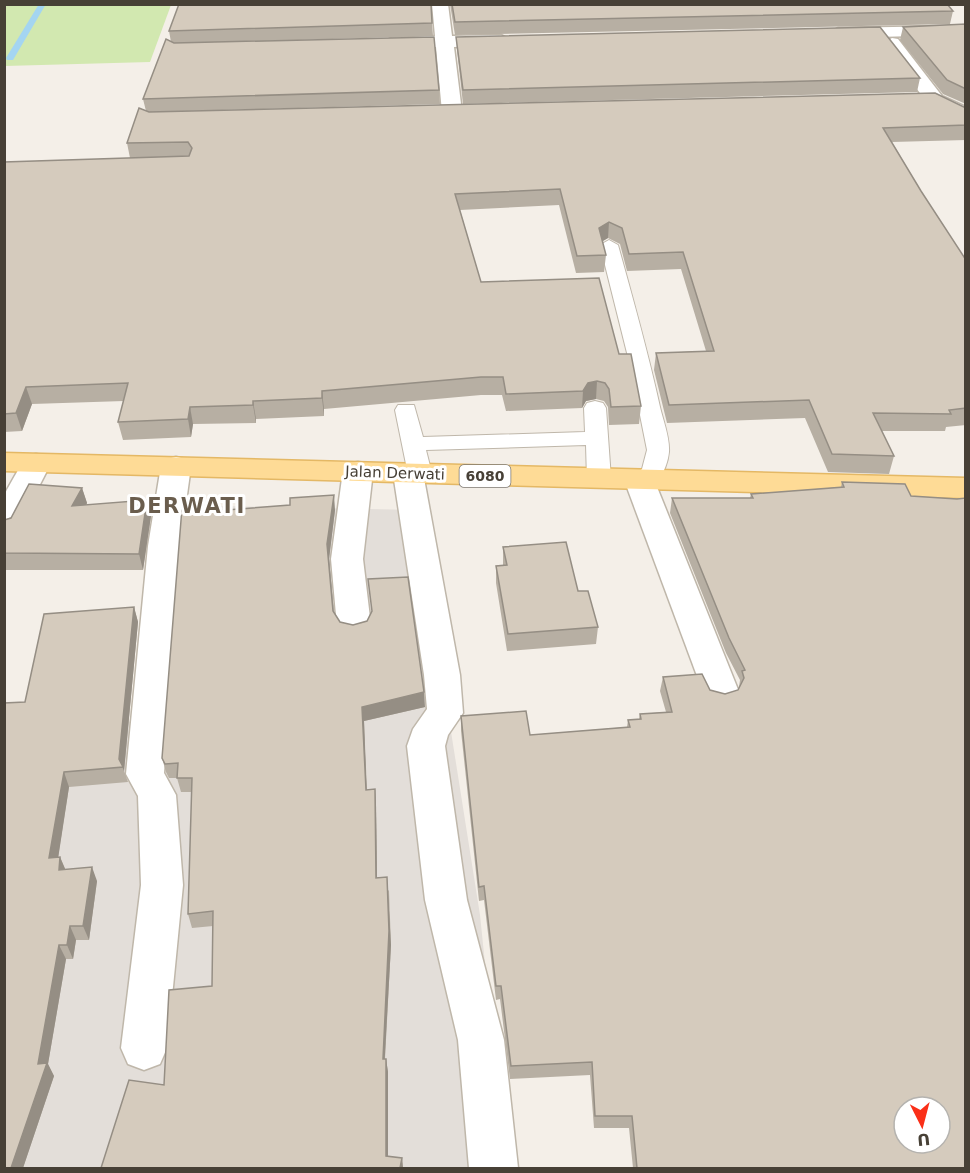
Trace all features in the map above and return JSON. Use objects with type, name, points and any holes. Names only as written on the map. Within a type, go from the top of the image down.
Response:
[{"type":"main road","name":"Jalan Derwati","points":[[4,462],[358,471],[414,464],[640,482],[966,488]]},
{"type":"street","points":[[440,4],[452,111]]},
{"type":"street","points":[[824,34],[955,31]]},
{"type":"street","points":[[883,33],[935,99],[966,115]]},
{"type":"street","points":[[375,43],[516,40]]},
{"type":"street","points":[[912,100],[935,99]]},
{"type":"street","points":[[429,112],[476,111]]},
{"type":"street","points":[[4,526],[36,463]]},
{"type":"street","points":[[414,464],[445,713],[431,729],[426,746],[446,900],[481,1040],[494,1168]]},
{"type":"street","points":[[144,1047],[162,885],[157,795],[145,774],[164,546],[176,466]]},
{"type":"street","points":[[354,626],[346,559],[358,471]]},
{"type":"street","points":[[640,482],[720,692]]},
{"type":"lane","points":[[609,245],[640,365],[658,450],[652,472],[640,482]]},
{"type":"lane","points":[[595,408],[599,479]]},
{"type":"lane","points":[[406,410],[414,464],[598,438]]},
{"type":"shaded area","points":[[174,505],[416,510],[480,915],[506,1168],[5,1168],[50,724],[149,721]]},
{"type":"green space","points":[[4,5],[171,5],[150,62],[5,66]]},
{"type":"building","points":[[179,4],[431,4],[432,23],[169,31]]},
{"type":"building","points":[[452,4],[947,4],[953,11],[455,22]]},
{"type":"building","points":[[966,24],[966,89],[947,80],[903,27]]},
{"type":"building","points":[[880,27],[920,78],[463,90],[456,37]]},
{"type":"building","points":[[434,37],[439,90],[143,99],[166,39],[174,43]]},
{"type":"building","points":[[935,93],[966,108],[966,125],[883,128],[966,260],[966,408],[949,410],[951,414],[873,413],[894,456],[832,454],[809,400],[669,405],[656,353],[714,351],[683,252],[629,254],[622,228],[609,222],[599,228],[606,255],[577,256],[560,189],[455,194],[481,282],[599,278],[619,354],[631,354],[641,406],[611,407],[609,389],[605,383],[597,381],[588,383],[583,391],[506,394],[503,377],[481,377],[322,391],[322,398],[253,401],[253,405],[190,407],[188,419],[118,422],[128,383],[26,387],[16,413],[4,414],[4,162],[189,156],[192,148],[188,142],[127,143],[139,108],[149,112]]},
{"type":"building","points":[[842,482],[905,484],[911,496],[966,498],[966,1168],[637,1168],[632,1116],[595,1116],[592,1062],[511,1066],[501,986],[496,986],[484,886],[479,887],[461,716],[526,711],[530,735],[630,727],[628,720],[641,719],[640,714],[672,712],[663,677],[702,674],[710,690],[725,694],[738,690],[744,678],[742,671],[745,670],[729,638],[672,498],[753,498],[751,494],[844,487]]},
{"type":"building","points":[[29,484],[82,488],[72,506],[147,500],[139,554],[4,553],[4,520],[11,518]]},
{"type":"building","points":[[334,495],[327,544],[333,611],[340,622],[353,625],[367,621],[372,611],[368,579],[408,577],[424,692],[362,707],[366,790],[375,789],[376,878],[387,877],[389,931],[383,1059],[386,1059],[386,1156],[402,1158],[400,1168],[101,1168],[129,1080],[164,1085],[169,990],[212,986],[213,911],[188,914],[192,778],[177,778],[178,763],[165,764],[162,758],[182,508],[214,505],[213,511],[290,505],[290,498]]},
{"type":"building","points":[[566,542],[578,591],[588,591],[598,627],[508,634],[496,566],[507,565],[503,547]]},
{"type":"building","points":[[134,607],[119,759],[123,767],[64,772],[49,858],[60,857],[59,870],[92,867],[83,926],[70,926],[67,945],[59,945],[38,1064],[47,1063],[11,1168],[4,1168],[4,703],[25,702],[44,614]]},
{"type":"waterway","points":[[10,58],[43,4]]},
{"type":"district","name":"DERWATI","points":[[187,506]]}]
